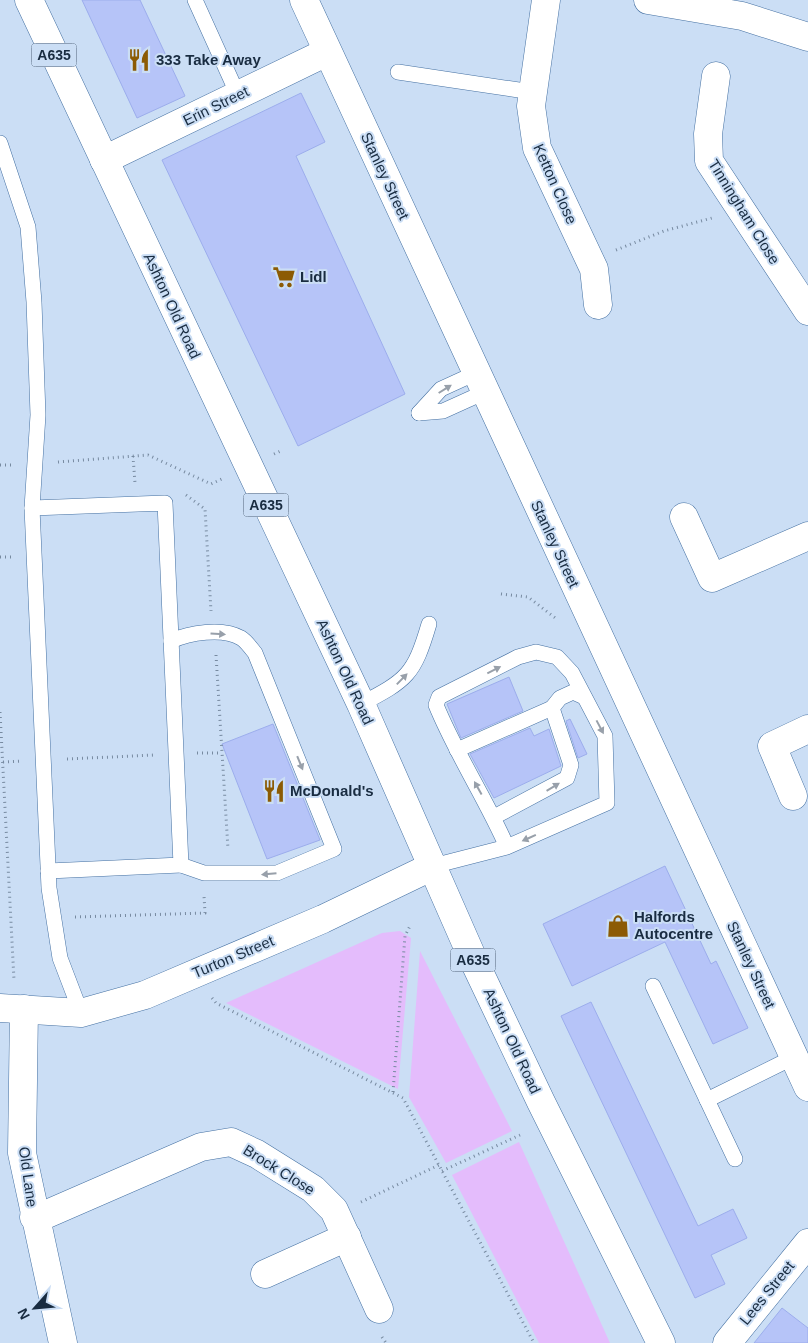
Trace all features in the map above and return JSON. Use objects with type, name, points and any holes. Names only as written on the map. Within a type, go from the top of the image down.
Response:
[{"type":"main road","name":"Ashton Old Road","points":[[29,0],[361,704],[473,959],[536,1093],[662,1343]]},
{"type":"main road","name":"Stanley Street","points":[[304,0],[808,1087]]},
{"type":"main road","name":"Ketton Close","points":[[546,0],[530,106],[537,148],[594,269],[598,305]]},
{"type":"main road","points":[[648,0],[742,16],[808,38]]},
{"type":"main road","name":"Erin Street","points":[[104,160],[327,52]]},
{"type":"main road","name":"Tinningham Close","points":[[716,76],[708,134],[709,161],[808,311]]},
{"type":"main road","points":[[684,517],[712,578],[808,536]]},
{"type":"main road","points":[[793,796],[772,746],[808,729]]},
{"type":"main road","name":"Turton Street","points":[[13,1009],[81,1013],[145,995],[323,919],[433,866]]},
{"type":"main road","name":"Old Lane","points":[[13,1009],[22,1154],[62,1343]]},
{"type":"main road","name":"Brock Close","points":[[34,1217],[47,1214],[202,1147],[232,1142],[257,1154],[312,1189],[341,1225],[379,1309]]},
{"type":"main road","points":[[265,1274],[341,1225]]},
{"type":"main road","name":"Lees Street","points":[[727,1343],[808,1243]]},
{"type":"lane","points":[[195,0],[238,96]]},
{"type":"lane","points":[[398,72],[532,92]]},
{"type":"lane","points":[[0,143],[28,227],[34,302],[38,415],[32,508],[48,870],[60,958],[81,1013]]},
{"type":"lane","points":[[32,508],[164,503],[181,865]]},
{"type":"lane","points":[[361,704],[396,686],[412,669],[430,624]]},
{"type":"lane","points":[[48,870],[181,865],[204,873],[276,873],[334,850],[255,653],[241,638],[220,633],[184,635],[171,641]]},
{"type":"lane","points":[[433,866],[507,847],[606,803],[605,736],[572,673],[557,658],[536,652],[518,657],[440,697],[436,706],[457,750],[494,817],[507,847]]},
{"type":"lane","points":[[457,750],[552,708],[560,698],[574,692],[584,697]]},
{"type":"lane","points":[[494,817],[567,778],[571,765],[552,708]]},
{"type":"lane","points":[[653,986],[735,1159]]},
{"type":"lane","points":[[707,1100],[794,1058]]},
{"type":"path","points":[[590,260],[664,231],[741,210]]},
{"type":"path","points":[[0,465],[148,455],[211,484],[214,483]]},
{"type":"path","points":[[501,594],[528,597],[564,625],[588,614]]},
{"type":"path","points":[[216,645],[228,849]]},
{"type":"path","points":[[0,712],[13,1009]]},
{"type":"path","points":[[193,754],[222,753]]},
{"type":"path","points":[[57,759],[156,755]]},
{"type":"path","points":[[3,762],[23,761]]},
{"type":"path","points":[[54,918],[205,913],[204,890]]},
{"type":"path","points":[[393,1092],[405,936],[410,926]]},
{"type":"path","points":[[194,973],[216,1003],[403,1098],[534,1343]]},
{"type":"path","points":[[442,1171],[520,1135]]},
{"type":"path","points":[[341,1225],[439,1165]]},
{"type":"shaded area","points":[[400,931],[411,938],[398,1089],[226,1003],[382,933]]},
{"type":"shaded area","points":[[420,951],[512,1131],[446,1163],[409,1097]]},
{"type":"shaded area","points":[[519,1142],[610,1343],[539,1343],[452,1175]]},
{"type":"building","points":[[82,0],[140,0],[185,96],[137,118]]},
{"type":"building","name":"Lidl","points":[[301,93],[325,142],[296,156],[405,394],[298,446],[162,160]]},
{"type":"building","points":[[509,677],[523,711],[461,738],[447,704]]},
{"type":"building","points":[[570,719],[587,754],[578,758],[566,721]]},
{"type":"building","name":"McDonald's","points":[[273,724],[320,840],[267,859],[222,744]]},
{"type":"building","points":[[530,728],[534,736],[549,729],[561,766],[494,798],[470,754]]},
{"type":"building","name":"Halfords Autocentre","points":[[665,866],[711,964],[716,961],[748,1028],[713,1044],[665,942],[572,986],[543,924]]},
{"type":"building","points":[[591,1002],[698,1226],[733,1209],[747,1238],[711,1255],[725,1284],[695,1298],[561,1016]]},
{"type":"building","points":[[782,1308],[808,1328],[808,1343],[754,1343]]},
{"type":"place","name":"333 Take Away","points":[[139,60]]},
{"type":"place","name":"Lidl","points":[[284,277]]},
{"type":"place","name":"McDonald's","points":[[274,791]]},
{"type":"place","name":"Halfords Autocentre","points":[[618,926]]}]
